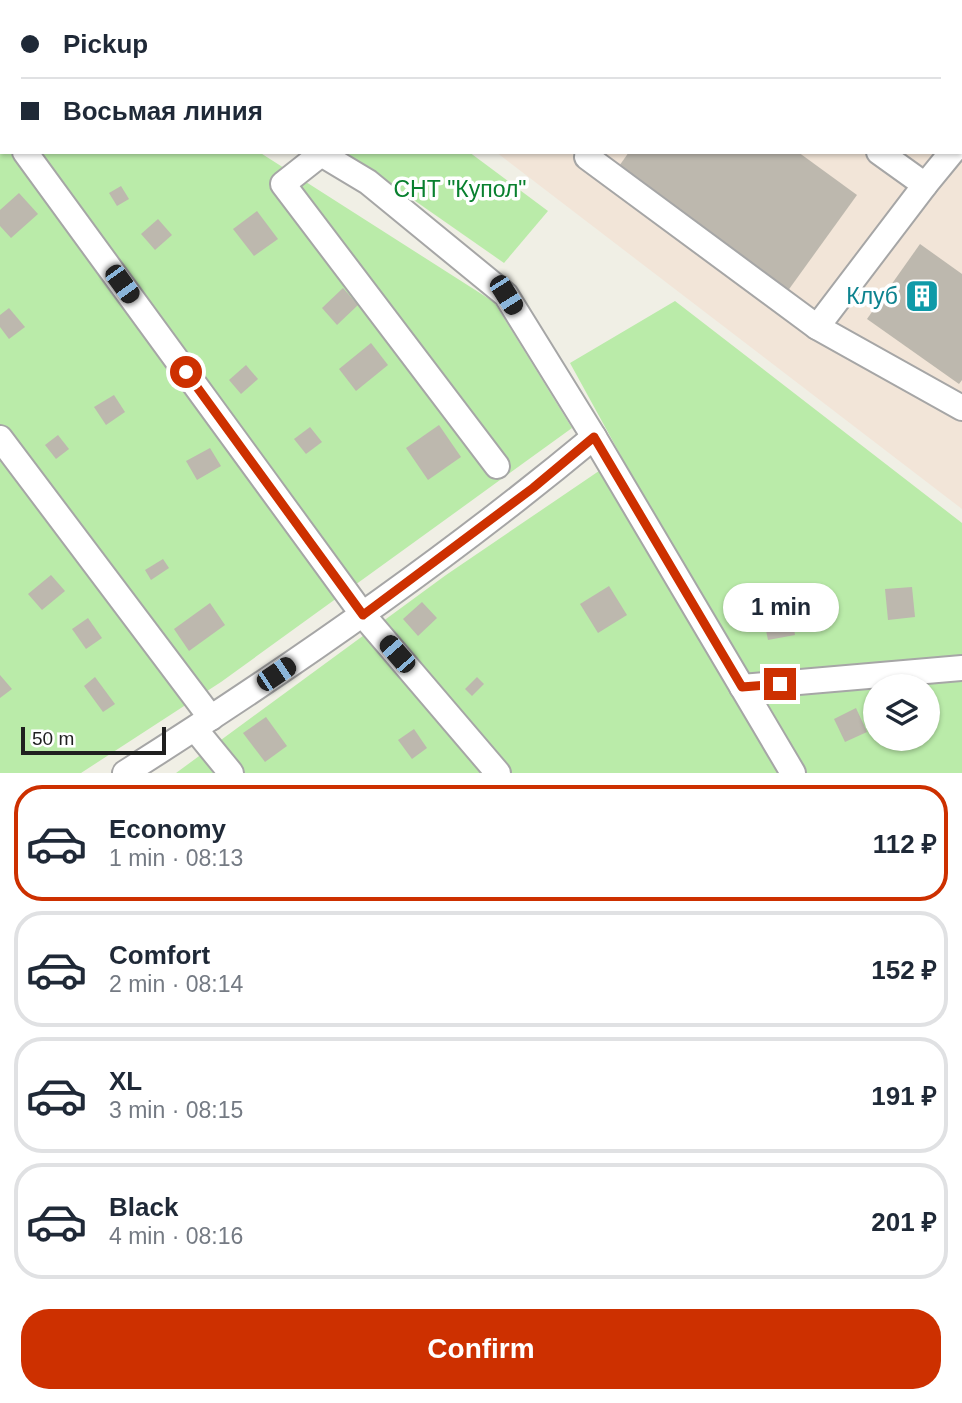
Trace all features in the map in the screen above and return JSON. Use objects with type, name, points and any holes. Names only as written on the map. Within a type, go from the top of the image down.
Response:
[{"type":"street","points":[[26,154],[363,615],[498,773]]},
{"type":"street","points":[[319,154],[283,184],[497,466]]},
{"type":"street","points":[[322,154],[368,182],[506,295],[594,437],[793,773]]},
{"type":"street","points":[[589,154],[587,157],[817,327],[962,408]]},
{"type":"street","points":[[882,154],[925,185]]},
{"type":"street","points":[[817,327],[949,154]]},
{"type":"street","points":[[125,773],[203,724],[363,615],[533,488],[594,437]]},
{"type":"street","points":[[0,438],[203,724],[231,773]]},
{"type":"street","points":[[742,687],[962,668]]},
{"type":"shaded area","points":[[499,154],[962,154],[962,509]]},
{"type":"green space","name":"СНТ \"Купол\"","points":[[0,154],[262,154],[494,302],[572,428],[221,682],[81,773],[0,773]]},
{"type":"green space","name":"СНТ \"Купол\"","points":[[348,154],[472,154],[548,211],[504,263]]},
{"type":"green space","points":[[675,301],[962,523],[962,773],[176,773],[446,575],[621,456],[570,363]]},
{"type":"building","points":[[628,154],[801,154],[857,195],[787,292],[617,169]]},
{"type":"building","points":[[121,186],[129,199],[117,206],[109,193]]},
{"type":"building","points":[[19,193],[38,214],[11,238],[0,226],[0,210]]},
{"type":"building","points":[[257,211],[278,239],[254,256],[233,229]]},
{"type":"building","points":[[158,219],[172,235],[155,250],[141,234]]},
{"type":"building","name":"Клуб","points":[[920,244],[962,274],[962,380],[959,384],[867,319]]},
{"type":"building","points":[[343,288],[358,305],[337,325],[322,308]]},
{"type":"building","points":[[9,308],[25,327],[9,339],[0,327],[0,315]]},
{"type":"building","points":[[371,343],[388,365],[356,391],[339,369]]},
{"type":"building","points":[[246,365],[258,379],[241,394],[229,380]]},
{"type":"building","points":[[114,395],[125,412],[106,425],[94,407]]},
{"type":"building","points":[[439,425],[461,457],[428,480],[406,448]]},
{"type":"building","points":[[310,427],[322,442],[306,454],[294,439]]},
{"type":"building","points":[[58,435],[69,449],[56,459],[45,445]]},
{"type":"building","points":[[210,448],[221,466],[197,480],[186,461]]},
{"type":"building","points":[[163,559],[169,568],[151,580],[145,570]]},
{"type":"building","points":[[51,575],[65,591],[42,610],[28,594]]},
{"type":"building","points":[[609,586],[627,615],[598,633],[580,604]]},
{"type":"building","points":[[912,587],[915,617],[888,620],[885,589]]},
{"type":"building","points":[[422,602],[437,618],[418,636],[403,619]]},
{"type":"building","points":[[210,603],[225,625],[189,651],[174,629]]},
{"type":"building","points":[[791,611],[795,635],[768,640],[763,616]]},
{"type":"building","points":[[88,618],[102,638],[86,649],[72,629]]},
{"type":"building","points":[[0,675],[12,689],[0,698]]},
{"type":"building","points":[[95,677],[115,704],[103,712],[84,686]]},
{"type":"building","points":[[477,677],[484,684],[472,696],[465,689]]},
{"type":"building","points":[[856,708],[863,723],[863,734],[845,742],[834,719]]},
{"type":"building","points":[[266,717],[287,746],[265,762],[243,733]]},
{"type":"building","points":[[414,729],[427,748],[412,759],[398,740]]},
{"type":"place","name":"Клуб","points":[[922,296]]},
{"type":"route","points":[[186,372],[363,615],[533,488],[594,437],[742,687],[780,684]]}]
